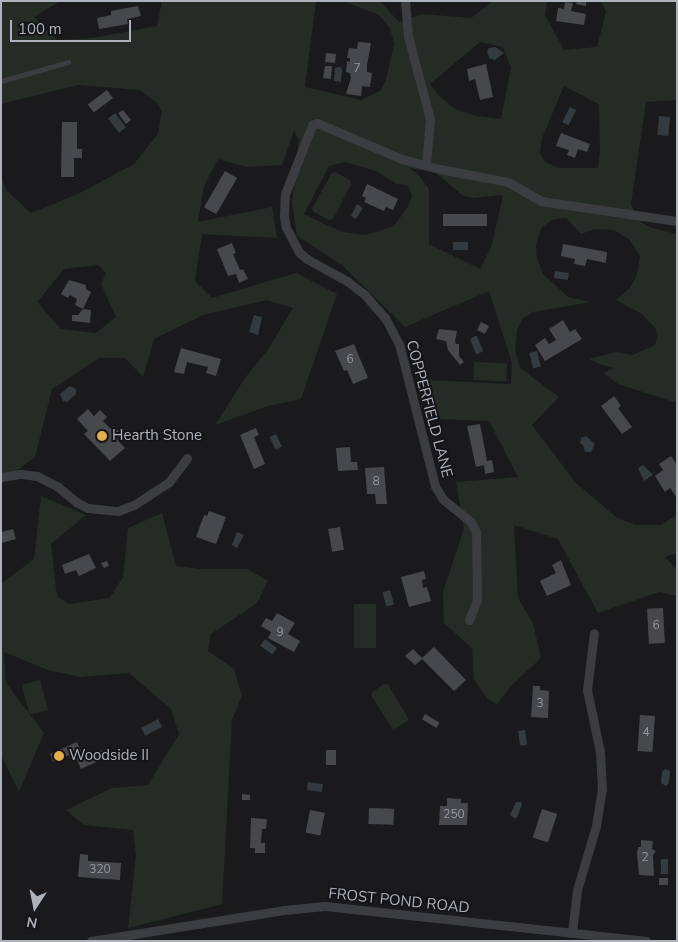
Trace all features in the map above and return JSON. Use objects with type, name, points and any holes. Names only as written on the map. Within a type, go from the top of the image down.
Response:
[{"type":"street","points":[[405,1],[408,36],[430,118],[426,165],[508,182],[528,195],[548,202],[677,221]]},
{"type":"street","name":"COPPERFIELD LANE","points":[[426,165],[402,159],[314,123],[285,194],[284,217],[286,228],[299,252],[306,259],[347,281],[374,304],[385,318],[398,344],[435,486],[443,499],[471,522],[476,532],[477,600],[469,620]]},
{"type":"street","points":[[1,477],[21,474],[37,476],[57,486],[76,502],[88,508],[118,511],[134,505],[169,482],[187,458]]},
{"type":"street","points":[[572,933],[577,890],[596,826],[602,790],[600,752],[587,690],[594,633]]},
{"type":"street","name":"FROST POND ROAD","points":[[91,941],[284,910],[326,906],[646,941]]},
{"type":"lane","points":[[1,81],[68,62]]},
{"type":"shaded area","points":[[1,1],[60,1],[34,17],[57,40],[92,38],[157,26],[162,1],[316,1],[305,87],[361,100],[380,91],[386,80],[394,44],[390,28],[379,15],[343,1],[380,1],[399,22],[422,14],[471,18],[493,1],[547,1],[545,15],[564,50],[597,47],[606,12],[601,1],[677,1],[677,100],[646,102],[631,204],[639,221],[652,228],[677,234],[677,403],[618,384],[603,373],[614,368],[589,359],[616,352],[633,355],[655,345],[657,338],[656,329],[642,314],[616,300],[630,288],[637,275],[640,256],[630,240],[614,230],[595,229],[581,234],[566,218],[554,219],[542,227],[536,245],[537,259],[543,274],[568,297],[591,302],[533,312],[522,319],[517,330],[515,349],[520,368],[559,397],[532,425],[575,482],[617,518],[636,525],[661,525],[677,515],[677,553],[665,557],[677,570],[677,596],[659,592],[598,613],[558,539],[514,525],[518,598],[533,623],[541,658],[511,686],[497,704],[488,699],[474,680],[472,648],[444,623],[443,592],[464,529],[456,482],[518,477],[489,421],[435,419],[419,393],[427,380],[511,384],[512,363],[489,291],[405,327],[342,265],[297,236],[292,203],[299,141],[294,130],[282,165],[247,167],[218,159],[204,186],[198,222],[272,207],[277,238],[202,234],[195,281],[212,298],[296,273],[337,294],[301,399],[268,406],[215,425],[245,378],[269,348],[293,308],[267,300],[203,315],[154,339],[143,377],[125,358],[99,358],[52,389],[35,457],[1,482],[1,177],[7,191],[31,213],[78,194],[134,164],[158,134],[162,111],[156,102],[140,90],[78,85],[1,104]],"holes":[[[480,42],[503,47],[511,68],[501,119],[476,116],[455,109],[438,95],[430,84]],[[564,86],[599,104],[600,151],[598,168],[558,168],[545,162],[540,153],[542,138]],[[345,162],[376,171],[397,184],[407,185],[412,197],[407,208],[394,226],[366,235],[342,232],[304,214],[329,166]],[[409,168],[435,172],[462,195],[473,198],[503,195],[492,245],[480,269],[429,244],[429,189],[418,174]],[[98,265],[106,273],[101,284],[116,317],[96,333],[61,329],[37,302],[64,269]]]},
{"type":"shaded area","points":[[495,47],[504,53],[495,60],[489,58],[487,51],[489,48]]},
{"type":"shaded area","points":[[340,67],[342,69],[341,82],[334,81],[335,68]]},
{"type":"shaded area","points":[[570,107],[576,110],[569,125],[562,122]]},
{"type":"shaded area","points":[[115,113],[126,127],[119,133],[108,119]]},
{"type":"shaded area","points":[[659,116],[670,117],[668,136],[657,135]]},
{"type":"shaded area","points":[[335,172],[350,180],[351,184],[333,219],[329,220],[312,209],[331,174]]},
{"type":"shaded area","points":[[357,204],[363,208],[356,219],[351,216]]},
{"type":"shaded area","points":[[453,242],[468,242],[468,250],[453,250]]},
{"type":"shaded area","points":[[555,271],[569,273],[568,280],[554,278]]},
{"type":"shaded area","points":[[254,315],[262,317],[258,335],[249,332]]},
{"type":"shaded area","points":[[477,336],[483,351],[478,354],[476,354],[470,339]]},
{"type":"shaded area","points":[[537,351],[541,367],[533,368],[529,353]]},
{"type":"shaded area","points":[[474,362],[507,363],[506,381],[473,380]]},
{"type":"shaded area","points":[[70,386],[76,389],[76,394],[67,402],[63,401],[60,394]]},
{"type":"shaded area","points":[[276,434],[282,447],[276,450],[270,437]]},
{"type":"shaded area","points":[[586,436],[595,444],[591,452],[585,452],[583,445],[580,443],[581,438]]},
{"type":"shaded area","points":[[643,465],[653,475],[644,481],[638,468]]},
{"type":"shaded area","points":[[41,496],[86,515],[51,544],[58,597],[69,604],[110,598],[123,577],[128,528],[162,513],[176,566],[200,569],[247,569],[268,581],[257,603],[211,634],[208,651],[234,669],[242,696],[232,720],[222,904],[128,928],[136,855],[133,830],[84,825],[66,810],[112,788],[148,785],[179,734],[171,709],[129,673],[80,677],[48,670],[4,652],[6,683],[44,733],[19,792],[1,755],[1,584],[34,559]]},
{"type":"shaded area","points":[[237,532],[244,535],[237,548],[232,545]]},
{"type":"shaded area","points":[[390,590],[394,604],[386,607],[382,592]]},
{"type":"shaded area","points":[[354,604],[376,604],[376,648],[354,648]]},
{"type":"shaded area","points":[[265,639],[277,648],[272,654],[260,645]]},
{"type":"shaded area","points":[[40,680],[48,710],[30,715],[22,685]]},
{"type":"shaded area","points":[[384,684],[388,684],[408,718],[408,721],[394,729],[371,695],[372,692]]},
{"type":"shaded area","points":[[158,719],[162,727],[145,736],[141,728]]},
{"type":"shaded area","points":[[525,730],[527,745],[520,746],[518,731]]},
{"type":"shaded area","points":[[665,769],[670,771],[669,783],[666,786],[661,783],[662,772]]},
{"type":"shaded area","points":[[308,782],[323,784],[322,792],[307,790]]},
{"type":"shaded area","points":[[516,802],[521,802],[522,804],[517,818],[514,818],[510,815]]},
{"type":"shaded area","points":[[661,859],[668,859],[668,874],[661,874]]},
{"type":"building","points":[[577,1],[586,1],[586,6],[576,4]]},
{"type":"building","points":[[565,2],[573,3],[571,11],[586,14],[584,25],[556,21],[558,8],[564,9]]},
{"type":"building","points":[[138,6],[141,16],[127,19],[128,24],[99,29],[97,18],[111,15],[111,11]]},
{"type":"building","points":[[358,42],[371,43],[367,65],[367,72],[372,73],[370,87],[362,86],[361,96],[346,94],[351,78],[350,73],[346,72],[347,61],[350,62],[350,58],[347,58],[349,48],[357,49]]},
{"type":"building","points":[[326,53],[336,54],[335,63],[325,62]]},
{"type":"building","points":[[486,64],[493,97],[480,100],[475,79],[469,81],[467,69]]},
{"type":"building","points":[[325,66],[332,66],[331,79],[323,78]]},
{"type":"building","points":[[107,90],[113,98],[94,112],[88,104]]},
{"type":"building","points":[[123,110],[131,120],[126,124],[118,113]]},
{"type":"building","points":[[62,122],[77,122],[77,149],[82,149],[82,158],[74,158],[74,177],[61,177]]},
{"type":"building","points":[[561,133],[590,144],[587,152],[578,149],[575,158],[567,155],[569,150],[556,146]]},
{"type":"building","points":[[225,171],[237,178],[216,214],[204,207]]},
{"type":"building","points":[[367,184],[398,199],[393,210],[386,207],[384,211],[364,202],[366,198],[362,196]]},
{"type":"building","points":[[443,214],[487,214],[487,226],[443,226]]},
{"type":"building","points":[[232,243],[236,253],[233,254],[240,270],[243,269],[248,279],[239,283],[236,274],[228,276],[217,249]]},
{"type":"building","points":[[563,244],[607,252],[606,263],[587,259],[585,266],[574,264],[575,259],[561,256]]},
{"type":"building","points":[[69,280],[86,285],[86,289],[91,292],[83,309],[75,305],[77,299],[70,295],[68,298],[61,294]]},
{"type":"building","points":[[83,309],[91,310],[90,323],[72,321],[72,315],[78,315]]},
{"type":"building","points":[[563,320],[570,332],[575,329],[582,339],[545,361],[535,345],[545,338],[549,344],[556,340],[549,329]]},
{"type":"building","points":[[481,322],[489,326],[485,334],[477,330]]},
{"type":"building","points":[[439,329],[457,331],[455,341],[456,344],[459,344],[459,356],[464,362],[460,365],[448,350],[446,341],[436,339]]},
{"type":"building","points":[[354,344],[368,378],[353,384],[347,370],[344,371],[335,351]]},
{"type":"building","points":[[181,348],[221,359],[216,376],[206,373],[208,367],[187,362],[184,374],[174,372]]},
{"type":"building","points":[[614,396],[621,406],[618,408],[632,427],[622,434],[601,406]]},
{"type":"building","name":"Hearth Stone","points":[[88,409],[94,416],[100,410],[107,417],[103,421],[111,429],[114,426],[120,433],[116,438],[125,448],[110,461],[84,434],[88,431],[77,419]]},
{"type":"building","points":[[480,424],[487,461],[492,460],[494,472],[485,474],[484,465],[476,467],[467,426]]},
{"type":"building","points":[[256,428],[259,435],[254,437],[265,464],[254,469],[240,435]]},
{"type":"building","points":[[350,447],[351,462],[357,462],[358,470],[338,471],[336,448]]},
{"type":"building","points":[[671,456],[677,465],[677,498],[670,488],[665,492],[655,476],[663,470],[659,464]]},
{"type":"building","points":[[384,467],[387,504],[376,504],[375,494],[367,494],[365,468]]},
{"type":"building","points":[[209,511],[226,517],[216,544],[196,537],[204,515],[207,516]]},
{"type":"building","points":[[340,527],[344,550],[332,552],[328,529]]},
{"type":"building","points":[[13,529],[16,539],[1,543],[1,532]]},
{"type":"building","points":[[89,554],[96,568],[79,576],[76,570],[65,574],[62,565]]},
{"type":"building","points":[[561,560],[571,585],[547,596],[540,581],[556,573],[552,565]]},
{"type":"building","points":[[107,561],[109,566],[104,568],[101,563]]},
{"type":"building","points":[[424,571],[426,579],[422,580],[423,588],[427,587],[431,601],[409,607],[401,577]]},
{"type":"building","points":[[663,608],[665,643],[649,644],[647,609]]},
{"type":"building","points":[[277,613],[295,623],[288,634],[300,641],[294,652],[268,638],[271,632],[261,626],[266,618],[272,621]]},
{"type":"building","points":[[434,647],[466,680],[454,691],[422,659],[415,665],[405,656],[413,649],[422,658]]},
{"type":"building","points":[[533,686],[540,686],[540,690],[549,691],[548,718],[531,717]]},
{"type":"building","points":[[425,714],[440,723],[436,728],[422,719]]},
{"type":"building","points":[[640,715],[655,716],[652,752],[637,751]]},
{"type":"building","name":"Woodside II","points":[[77,742],[84,758],[102,750],[105,758],[81,769],[74,753],[53,762],[50,754]]},
{"type":"building","points":[[326,750],[336,750],[336,765],[326,765]]},
{"type":"building","points":[[242,794],[250,795],[250,800],[242,800]]},
{"type":"building","points":[[447,798],[461,799],[461,803],[468,803],[467,825],[439,825],[440,806],[447,806]]},
{"type":"building","points":[[369,808],[394,809],[393,825],[368,824]]},
{"type":"building","points":[[542,809],[557,814],[548,842],[533,838]]},
{"type":"building","points":[[310,810],[325,813],[320,835],[306,833]]},
{"type":"building","points":[[251,818],[267,819],[266,829],[262,829],[261,843],[265,843],[265,853],[255,853],[255,848],[250,848]]},
{"type":"building","points":[[641,840],[653,841],[652,849],[656,851],[653,855],[654,876],[639,875],[637,853],[638,847],[641,847]]},
{"type":"building","points":[[80,854],[88,855],[88,861],[121,863],[120,880],[78,877]]},
{"type":"building","points":[[659,878],[668,878],[668,885],[659,885]]},
{"type":"place","name":"Hearth Stone","points":[[102,436]]},
{"type":"place","name":"Woodside II","points":[[59,756]]}]
